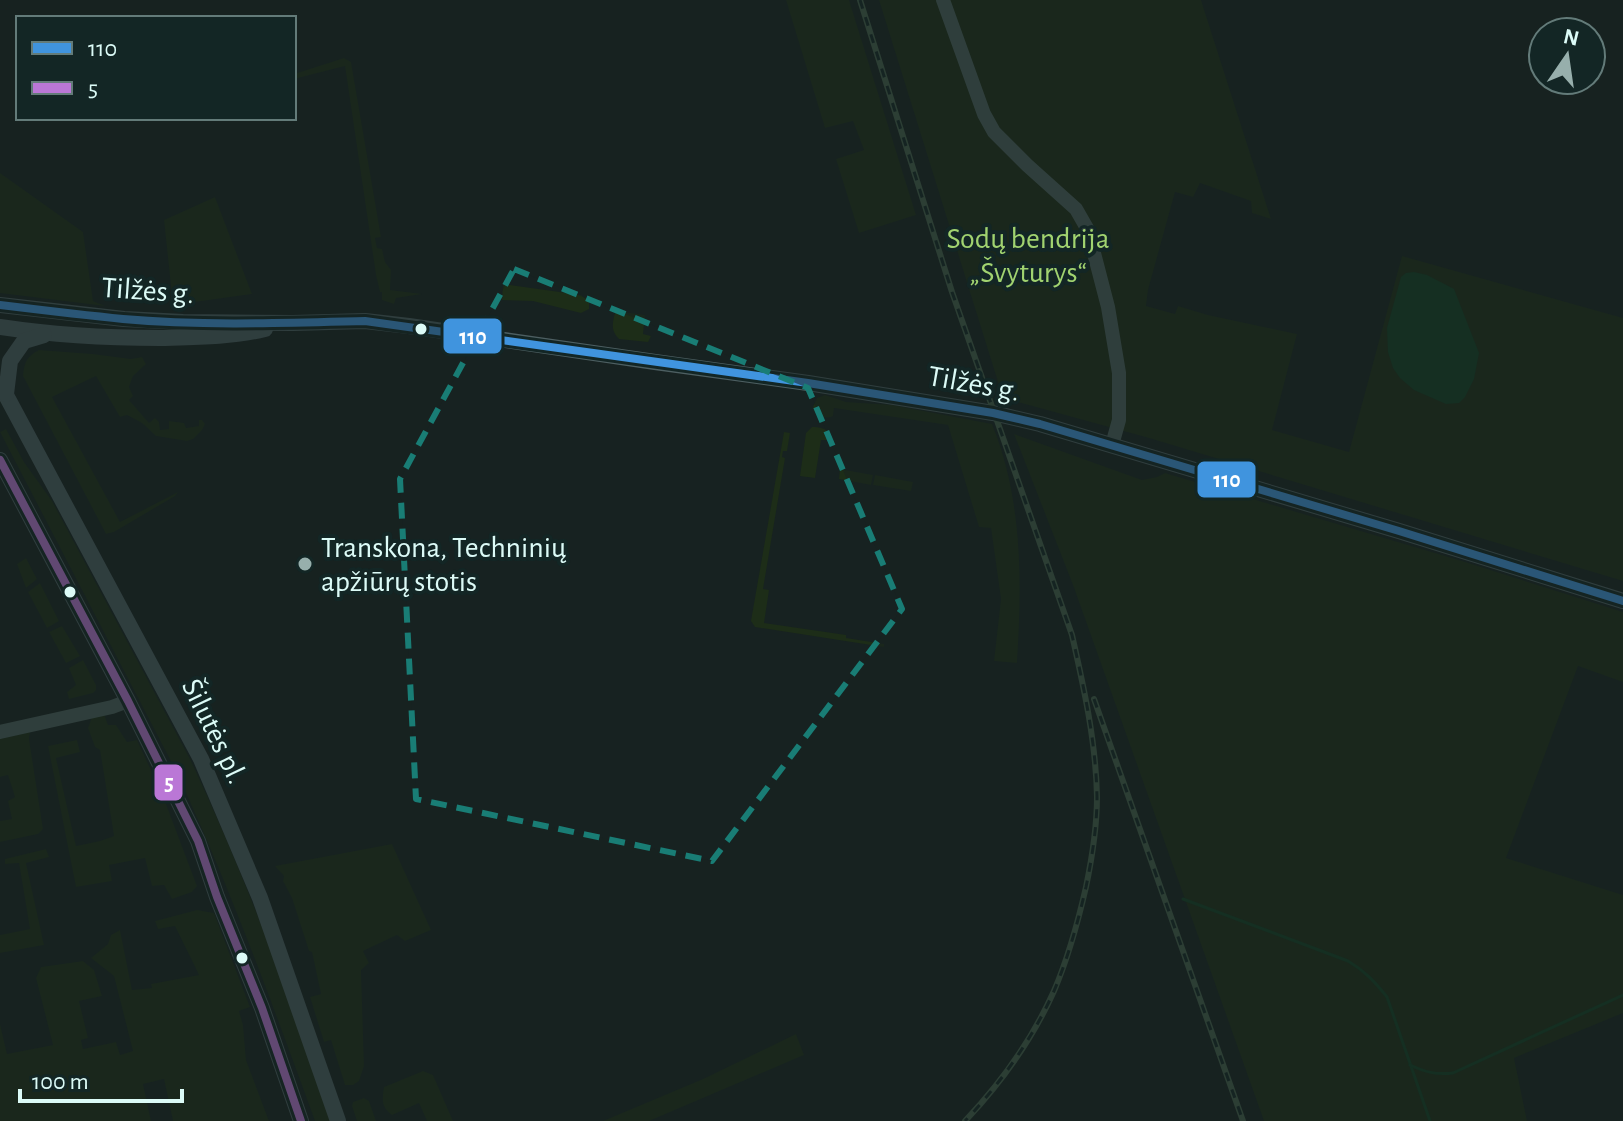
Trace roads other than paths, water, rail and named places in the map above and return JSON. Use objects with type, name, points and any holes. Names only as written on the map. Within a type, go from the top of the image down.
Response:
[{"type":"main road","name":"Tilžės g.","points":[[0,305],[124,319],[293,323],[365,321],[422,327],[1001,414],[1413,535],[1623,601]]},
{"type":"main road","name":"Tilžės g.","points":[[0,327],[45,334],[131,338],[244,334],[293,323]]},
{"type":"main road","points":[[3,389],[10,361],[24,341],[45,334]]},
{"type":"main road","name":"Šilutės pl.","points":[[3,389],[201,759],[260,898],[338,1121]]},
{"type":"main road","points":[[0,460],[128,701],[198,841],[262,1008],[301,1121]]},
{"type":"street","points":[[943,0],[984,114],[994,132],[1076,209],[1088,230],[1108,307],[1119,373],[1119,420],[1112,445]]},
{"type":"street","points":[[0,732],[128,701]]},
{"type":"waterway","points":[[1183,899],[1348,961],[1365,973],[1387,997],[1430,1121]]},
{"type":"waterway","points":[[1410,1065],[1441,1074],[1453,1073],[1623,995]]},
{"type":"railway","points":[[860,0],[952,292],[1072,635],[1092,736],[1096,776],[1097,808],[1092,854],[1080,913],[1064,966],[1046,1009],[1026,1043],[991,1092],[965,1121]]},
{"type":"railway","points":[[1094,699],[1243,1121]]},
{"type":"place","name":"Transkona, Techninių apžiūrų stotis","points":[[305,564]]},
{"type":"park label","name":"Sodų bendrija „Švyturys“","points":[[1028,255]]}]
